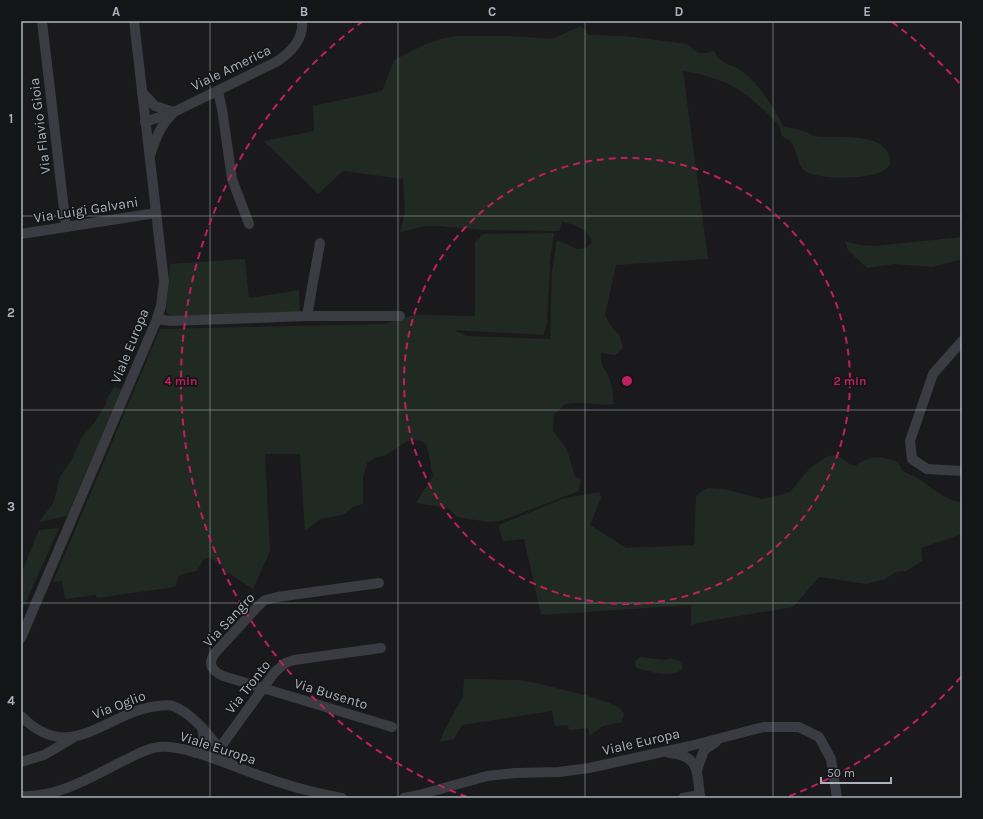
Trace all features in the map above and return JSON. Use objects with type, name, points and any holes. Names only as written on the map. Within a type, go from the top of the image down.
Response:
[{"type":"street","name":"Via Flavio Gioia","points":[[42,21],[66,228]]},
{"type":"street","name":"Viale Europa","points":[[21,638],[158,319],[161,306],[164,281],[134,21]]},
{"type":"street","name":"Viale America","points":[[145,122],[174,112],[265,68],[287,55],[298,41],[303,26],[302,21]]},
{"type":"street","points":[[218,91],[232,179],[249,224]]},
{"type":"street","points":[[142,92],[155,106],[174,112],[156,136],[150,156]]},
{"type":"street","name":"Via Luigi Galvani","points":[[21,234],[156,213]]},
{"type":"street","points":[[307,316],[320,243]]},
{"type":"street","points":[[158,319],[171,321],[307,316],[400,316]]},
{"type":"street","points":[[962,341],[933,374],[910,441],[912,459],[927,469],[962,471]]},
{"type":"street","name":"Via Sangro","points":[[263,688],[220,674],[214,670],[211,665],[211,660],[215,653],[259,605],[265,600],[277,597],[379,583]]},
{"type":"street","name":"Via Tronto","points":[[219,749],[276,671],[285,663],[381,648]]},
{"type":"street","name":"Via Busento","points":[[263,688],[392,727]]},
{"type":"street","name":"Via Oglio","points":[[21,716],[32,726],[46,733],[64,738],[74,737],[149,707],[172,705],[187,713],[233,765]]},
{"type":"street","name":"Viale Europa","points":[[404,798],[487,776],[569,771],[611,764],[764,727],[799,727],[819,737],[832,759],[837,798]]},
{"type":"street","points":[[194,753],[201,748],[204,742],[202,729]]},
{"type":"street","points":[[697,770],[704,750],[725,736]]},
{"type":"street","points":[[21,762],[44,755],[74,737]]},
{"type":"street","name":"Viale Europa","points":[[21,796],[39,796],[65,788],[79,783],[140,753],[151,749],[166,747],[182,749],[233,765],[256,775],[287,785],[342,798]]},
{"type":"street","points":[[660,752],[680,754],[685,756],[694,764],[697,770],[700,796],[683,798]]},
{"type":"shaded area","points":[[581,26],[589,35],[625,36],[687,44],[698,53],[714,51],[723,62],[739,69],[755,83],[784,127],[801,130],[814,136],[867,139],[877,142],[884,147],[889,155],[890,165],[878,173],[861,177],[826,177],[808,172],[800,165],[795,148],[791,142],[781,135],[777,123],[748,96],[740,90],[717,79],[683,71],[708,259],[616,265],[605,315],[610,325],[620,336],[623,348],[615,355],[601,353],[602,365],[613,391],[614,404],[568,404],[564,405],[554,414],[553,431],[567,449],[575,477],[581,479],[579,491],[500,521],[488,522],[457,517],[448,508],[416,503],[433,476],[427,446],[422,441],[414,440],[408,441],[384,456],[376,457],[367,463],[363,478],[363,504],[354,506],[343,515],[320,519],[305,531],[300,454],[265,454],[270,551],[253,589],[227,572],[217,562],[209,557],[203,560],[197,571],[179,576],[175,587],[97,598],[96,595],[65,599],[62,581],[53,582],[160,329],[384,324],[414,315],[475,316],[475,242],[483,234],[554,233],[550,261],[547,324],[543,335],[454,330],[467,336],[550,339],[552,272],[557,240],[577,249],[586,248],[592,242],[584,230],[562,221],[559,231],[484,230],[427,226],[400,232],[405,213],[403,179],[343,171],[318,194],[264,141],[314,131],[313,106],[382,91],[394,60],[440,39],[456,36],[512,36],[552,39]]},
{"type":"shaded area","points":[[962,237],[962,259],[932,267],[894,264],[867,268],[848,250],[845,241],[860,245],[875,246]]},
{"type":"shaded area","points":[[245,259],[249,298],[299,290],[300,313],[172,317],[166,312],[170,264]]},
{"type":"shaded area","points":[[114,387],[122,389],[67,516],[39,522],[54,502],[59,478],[71,461],[82,437],[95,422],[106,404],[107,398]]},
{"type":"shaded area","points":[[837,455],[855,466],[871,458],[881,458],[898,462],[902,471],[917,478],[944,496],[962,502],[962,534],[921,548],[922,561],[906,571],[896,572],[885,579],[867,584],[819,577],[793,607],[697,623],[691,626],[691,605],[541,615],[524,539],[503,541],[500,532],[499,525],[565,498],[599,492],[601,498],[590,525],[626,548],[694,545],[696,496],[702,491],[709,488],[724,489],[762,499],[776,496],[790,492],[809,469],[828,456]]},
{"type":"shaded area","points":[[59,528],[21,613],[21,574],[39,530]]},
{"type":"shaded area","points":[[640,657],[665,660],[670,658],[680,661],[682,670],[671,674],[666,674],[637,668],[635,661]]},
{"type":"shaded area","points":[[464,679],[518,680],[536,683],[585,695],[609,703],[620,708],[624,714],[622,722],[603,726],[590,736],[588,728],[569,730],[568,725],[555,726],[552,711],[462,725],[454,739],[440,742],[443,733],[463,696]]}]
